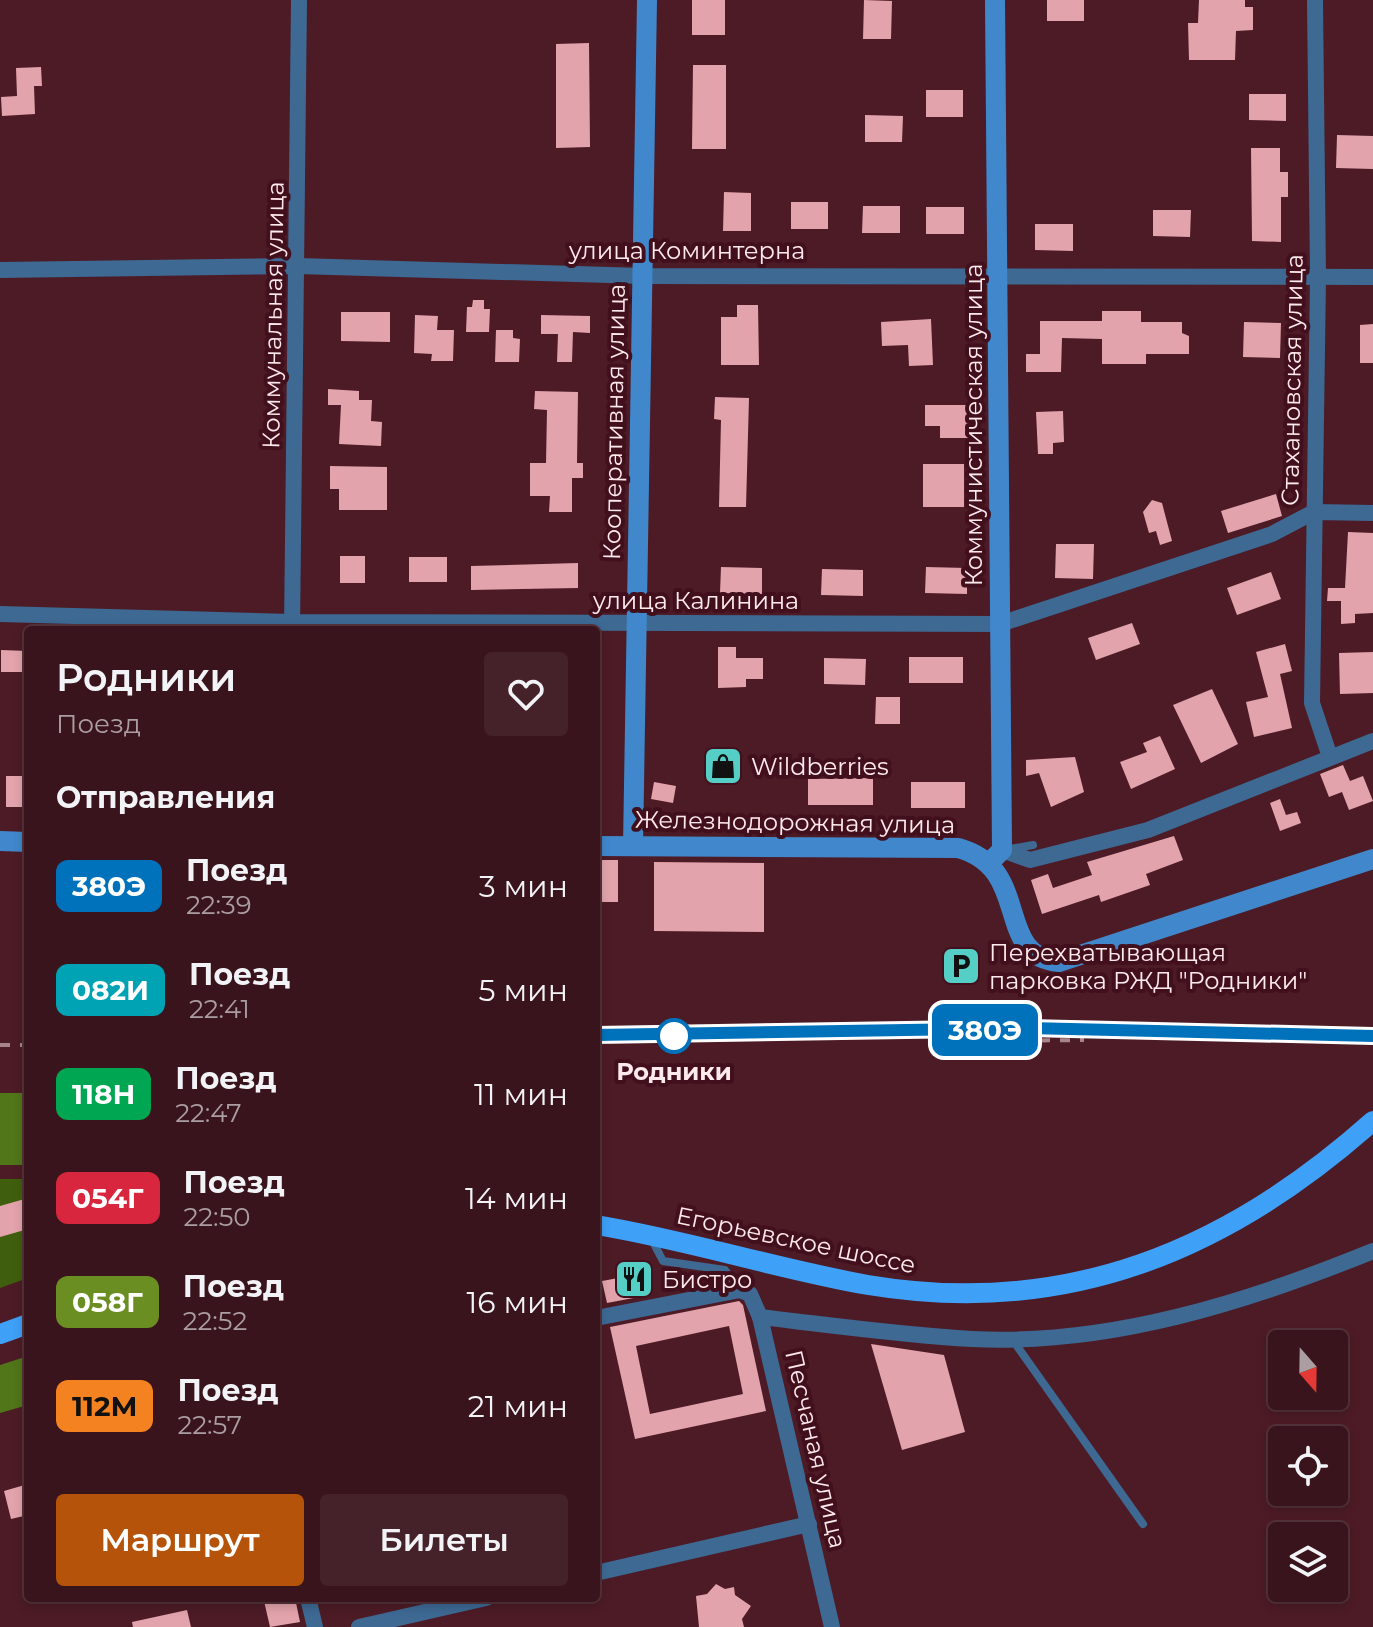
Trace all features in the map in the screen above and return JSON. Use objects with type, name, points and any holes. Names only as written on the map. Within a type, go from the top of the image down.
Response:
[{"type":"main road","name":"Егорьевское шоссе","points":[[600,1226],[895,1289],[999,1294],[1061,1287],[1155,1261],[1235,1223],[1300,1181],[1373,1121]]},
{"type":"main road","points":[[0,1334],[24,1325]]},
{"type":"street","name":"Коммунальная улица","points":[[292,626],[299,0]]},
{"type":"street","name":"Кооперативная улица","points":[[633,846],[647,0]]},
{"type":"street","name":"Коммунистическая улица","points":[[995,0],[1000,624],[996,856]]},
{"type":"street","name":"Стахановская улица","points":[[1315,0],[1318,277],[1312,703],[1330,757]]},
{"type":"street","name":"улица Коминтерна","points":[[0,270],[298,266],[643,276],[998,274],[1373,277]]},
{"type":"street","name":"улица Калинина","points":[[0,614],[292,626],[1000,624],[1272,534],[1314,512],[1373,513]]},
{"type":"street","name":"Железнодорожная улица","points":[[600,846],[958,848],[1030,860],[1148,830],[1373,741]]},
{"type":"street","points":[[0,841],[24,842]]},
{"type":"street","points":[[996,856],[1001,880],[1026,946],[1034,956],[1059,962],[1373,859]]},
{"type":"street","points":[[760,1317],[974,1339],[1123,1328],[1213,1309],[1373,1251]]},
{"type":"street","points":[[600,1317],[740,1290]]},
{"type":"street","name":"Песчаная улица","points":[[740,1290],[750,1294],[760,1317],[832,1627]]},
{"type":"street","points":[[600,1572],[809,1524]]},
{"type":"street","points":[[309,1602],[315,1627]]},
{"type":"street","points":[[359,1627],[468,1602]]},
{"type":"lane","points":[[996,856],[1033,845]]},
{"type":"lane","points":[[649,1236],[663,1261],[725,1270],[740,1290]]},
{"type":"lane","points":[[1011,1338],[1143,1524]]},
{"type":"green space","points":[[0,1093],[24,1093],[24,1165],[0,1165]]},
{"type":"green space","points":[[0,1179],[24,1179],[24,1279],[0,1288]]},
{"type":"green space","points":[[24,1357],[24,1406],[0,1413],[0,1365]]},
{"type":"building","points":[[692,0],[725,0],[725,35],[692,35]]},
{"type":"building","points":[[864,0],[892,1],[891,39],[863,39]]},
{"type":"building","points":[[1047,0],[1084,0],[1084,21],[1047,21]]},
{"type":"building","points":[[1199,0],[1245,0],[1245,7],[1253,7],[1253,30],[1236,31],[1235,60],[1189,60],[1188,23],[1198,23]]},
{"type":"building","points":[[589,43],[590,147],[556,148],[556,44]]},
{"type":"building","points":[[693,65],[726,65],[726,149],[692,149]]},
{"type":"building","points":[[41,67],[42,86],[34,86],[35,114],[2,116],[1,97],[17,96],[16,68]]},
{"type":"building","points":[[926,90],[963,90],[963,117],[926,117]]},
{"type":"building","points":[[1249,94],[1286,94],[1286,121],[1249,120]]},
{"type":"building","points":[[865,115],[903,116],[902,142],[865,142]]},
{"type":"building","points":[[1337,135],[1373,136],[1373,169],[1336,168]]},
{"type":"building","points":[[1251,148],[1280,148],[1280,172],[1288,172],[1288,197],[1281,197],[1281,242],[1252,241]]},
{"type":"building","points":[[724,192],[751,193],[751,231],[723,231]]},
{"type":"building","points":[[791,202],[828,202],[828,229],[791,229]]},
{"type":"building","points":[[863,206],[900,206],[900,233],[862,233]]},
{"type":"building","points":[[926,207],[964,207],[964,234],[926,234]]},
{"type":"building","points":[[1153,210],[1191,210],[1190,237],[1153,236]]},
{"type":"building","points":[[1035,224],[1073,224],[1073,251],[1035,250]]},
{"type":"building","points":[[473,300],[484,300],[484,309],[490,309],[489,332],[466,332],[467,307],[472,307]]},
{"type":"building","points":[[737,305],[758,305],[759,365],[721,365],[721,317],[737,317]]},
{"type":"building","points":[[1102,311],[1141,311],[1141,322],[1182,322],[1182,333],[1189,336],[1189,354],[1146,354],[1146,364],[1102,364],[1102,339],[1062,338],[1061,372],[1026,372],[1026,354],[1040,354],[1040,321],[1102,321]]},
{"type":"building","points":[[341,312],[390,312],[390,342],[341,341]]},
{"type":"building","points":[[415,315],[438,316],[437,330],[454,330],[453,361],[431,361],[432,354],[414,353]]},
{"type":"building","points":[[541,315],[590,316],[590,333],[573,332],[572,362],[557,362],[558,334],[541,334]]},
{"type":"building","points":[[931,319],[933,365],[909,366],[908,345],[882,346],[881,322]]},
{"type":"building","points":[[1244,322],[1281,323],[1280,358],[1243,357]]},
{"type":"building","points":[[1373,324],[1373,363],[1360,363],[1360,325]]},
{"type":"building","points":[[496,330],[513,330],[513,338],[520,339],[519,362],[495,362]]},
{"type":"building","points":[[328,389],[359,391],[359,400],[372,400],[371,421],[382,422],[381,446],[339,444],[341,405],[328,405]]},
{"type":"building","points":[[535,391],[578,392],[577,463],[583,463],[583,478],[572,478],[572,512],[549,512],[550,496],[530,496],[530,463],[546,463],[547,410],[534,409]]},
{"type":"building","points":[[715,397],[749,398],[746,507],[719,507],[721,420],[714,419]]},
{"type":"building","points":[[925,405],[971,405],[970,438],[940,438],[940,426],[925,426]]},
{"type":"building","points":[[1063,411],[1064,442],[1053,443],[1053,454],[1038,454],[1036,412]]},
{"type":"building","points":[[923,464],[964,464],[964,507],[923,507]]},
{"type":"building","points":[[330,466],[387,467],[387,510],[339,510],[339,489],[330,489]]},
{"type":"building","points":[[1276,494],[1282,516],[1228,533],[1221,511]]},
{"type":"building","points":[[1152,500],[1162,503],[1172,541],[1160,545],[1156,531],[1149,533],[1143,512]]},
{"type":"building","points":[[1348,532],[1373,533],[1373,613],[1355,614],[1355,623],[1341,624],[1341,601],[1327,601],[1328,588],[1345,588]]},
{"type":"building","points":[[1056,544],[1094,544],[1093,579],[1055,578]]},
{"type":"building","points":[[340,556],[365,556],[365,583],[340,583]]},
{"type":"building","points":[[409,557],[447,557],[447,582],[409,582]]},
{"type":"building","points":[[578,563],[578,588],[471,590],[471,566]]},
{"type":"building","points":[[721,567],[762,568],[762,594],[720,593]]},
{"type":"building","points":[[926,567],[967,568],[967,594],[925,593]]},
{"type":"building","points":[[822,569],[863,570],[863,596],[821,595]]},
{"type":"building","points":[[1271,572],[1281,599],[1237,615],[1227,588]]},
{"type":"building","points":[[1132,623],[1140,644],[1096,660],[1088,638]]},
{"type":"building","points":[[1285,644],[1292,671],[1280,674],[1292,728],[1254,737],[1246,702],[1268,697],[1256,652]]},
{"type":"building","points":[[718,647],[736,647],[736,658],[763,658],[763,679],[746,679],[746,687],[718,688]]},
{"type":"building","points":[[1,650],[24,651],[24,672],[1,672]]},
{"type":"building","points":[[1373,652],[1373,693],[1340,694],[1339,653]]},
{"type":"building","points":[[909,657],[963,657],[963,683],[909,683]]},
{"type":"building","points":[[824,658],[866,659],[865,685],[824,684]]},
{"type":"building","points":[[1212,689],[1238,744],[1201,763],[1173,705]]},
{"type":"building","points":[[876,697],[900,697],[900,724],[875,724]]},
{"type":"building","points":[[1160,736],[1175,769],[1131,789],[1120,762],[1147,752],[1143,743]]},
{"type":"building","name":"Wildberries","points":[[713,751],[732,751],[732,781],[714,781]]},
{"type":"building","points":[[1075,757],[1084,792],[1051,807],[1039,773],[1026,776],[1026,760]]},
{"type":"building","points":[[1343,765],[1350,781],[1363,776],[1373,801],[1349,810],[1342,792],[1329,797],[1320,774]]},
{"type":"building","points":[[6,776],[24,776],[24,807],[6,807]]},
{"type":"building","points":[[873,778],[873,805],[808,805],[808,779]]},
{"type":"building","points":[[654,782],[676,786],[673,803],[651,799]]},
{"type":"building","points":[[911,782],[965,782],[965,808],[911,808]]},
{"type":"building","points":[[1280,799],[1286,815],[1297,812],[1301,823],[1280,831],[1270,803]]},
{"type":"building","points":[[1174,836],[1183,860],[1146,874],[1150,885],[1101,902],[1099,895],[1042,914],[1031,880],[1048,874],[1053,888],[1092,875],[1087,862]]},
{"type":"building","points":[[600,860],[618,860],[618,902],[600,902]]},
{"type":"building","points":[[654,862],[764,863],[764,932],[654,931]]},
{"type":"building","points":[[24,1199],[24,1230],[0,1237],[0,1206]]},
{"type":"building","points":[[640,1274],[644,1296],[607,1303],[602,1281]]},
{"type":"building","points":[[739,1301],[743,1305],[766,1411],[635,1439],[610,1327]],"holes":[[[729,1326],[743,1394],[650,1414],[636,1346]]]},
{"type":"building","points":[[871,1344],[944,1355],[965,1432],[902,1450]]},
{"type":"building","points":[[24,1485],[24,1516],[11,1519],[4,1491]]},
{"type":"building","points":[[716,1584],[725,1589],[734,1587],[735,1595],[751,1606],[742,1619],[744,1627],[699,1627],[696,1596],[707,1594]]},
{"type":"building","points":[[264,1602],[296,1602],[300,1622],[270,1627]]},
{"type":"building","points":[[187,1610],[191,1627],[133,1627],[132,1622]]},
{"type":"railway","points":[[600,1035],[1028,1028],[1373,1035]]},
{"type":"railway","points":[[980,1041],[1084,1040]]},
{"type":"railway","points":[[0,1045],[24,1045]]},
{"type":"train","name":"380Э","points":[[600,1035],[1028,1028],[1373,1036]]},
{"type":"place","name":"Wildberries","points":[[723,766]]},
{"type":"place","name":"Перехватывающая парковка РЖД \"Родники\"","points":[[961,966]]},
{"type":"place","name":"Родники","points":[[674,1036]]},
{"type":"place","name":"Бистро","points":[[634,1279]]}]
